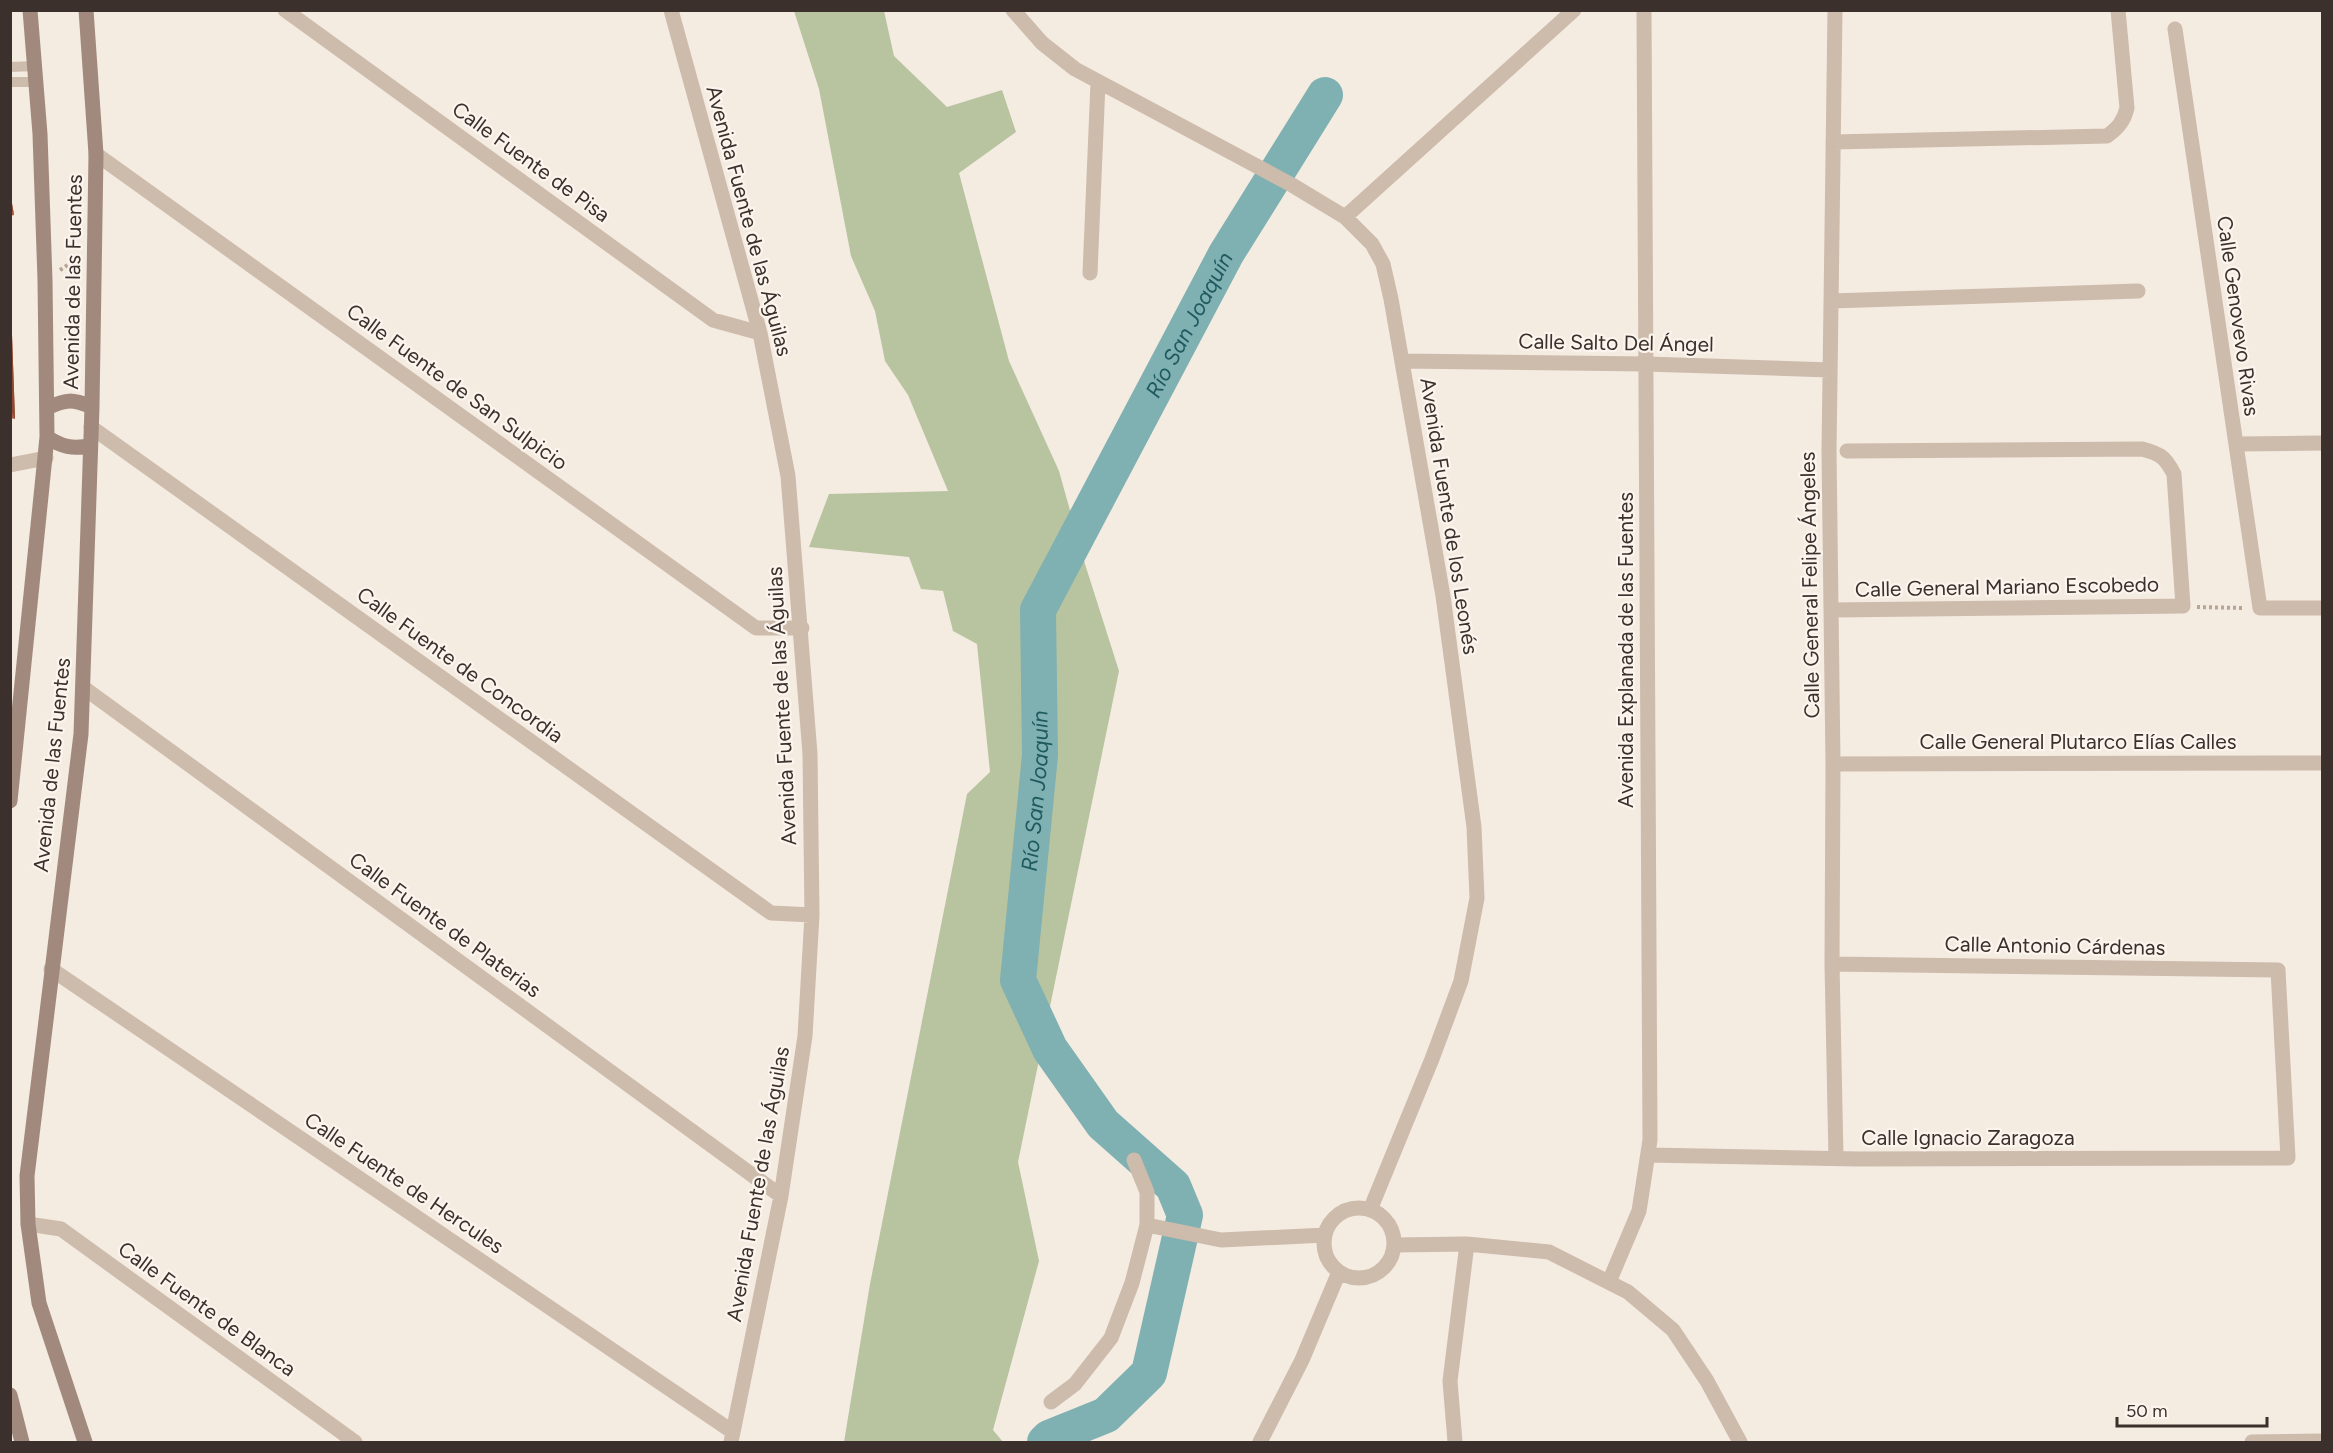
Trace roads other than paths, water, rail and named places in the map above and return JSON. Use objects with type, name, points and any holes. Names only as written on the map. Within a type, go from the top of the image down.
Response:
[{"type":"main road","name":"Avenida de las Fuentes","points":[[10,801],[47,437],[45,280],[36,82],[30,10]]},
{"type":"main road","name":"Avenida de las Fuentes","points":[[85,1443],[39,1303],[28,1224],[27,1176],[80,746],[84,688],[96,154],[86,10]]},
{"type":"main road","points":[[47,408],[65,400],[79,401],[92,407]]},
{"type":"main road","points":[[47,437],[61,446],[75,449],[90,446]]},
{"type":"main road","points":[[10,1395],[22,1443]]},
{"type":"street","name":"Calle Fuente de Pisa","points":[[285,10],[713,320],[760,333]]},
{"type":"street","name":"Avenida Fuente de los Leonés","points":[[1013,10],[1042,43],[1075,69],[1292,184],[1345,218],[1372,244],[1383,264],[1444,608],[1474,827],[1477,898],[1461,981],[1432,1059],[1370,1210]]},
{"type":"street","points":[[1345,218],[1574,10]]},
{"type":"street","name":"Avenida Explanada de las Fuentes","points":[[1609,1282],[1640,1211],[1650,1140],[1644,10]]},
{"type":"street","name":"Calle General Felipe Ángeles","points":[[1835,10],[1829,452],[1833,764],[1832,964],[1836,1158]]},
{"type":"street","points":[[1833,142],[2107,136],[2118,128],[2127,108],[2118,10]]},
{"type":"street","name":"Avenida Fuente de las Águilas","points":[[669,12],[760,333],[788,476],[802,628],[810,754],[812,915],[805,1036],[781,1196],[732,1437]]},
{"type":"street","name":"Calle Genovevo Rivas","points":[[2175,29],[2260,608],[2322,608]]},
{"type":"street","points":[[1090,273],[1098,83]]},
{"type":"street","name":"Calle Fuente de San Sulpicio","points":[[96,154],[756,628],[802,628]]},
{"type":"street","points":[[1831,301],[2138,291]]},
{"type":"street","name":"Calle Salto Del Ángel","points":[[1402,361],[1646,364],[1830,370]]},
{"type":"street","name":"Calle Fuente de Concordia","points":[[91,427],[771,913],[812,915]]},
{"type":"street","points":[[2236,444],[2322,442]]},
{"type":"street","name":"Calle General Mariano Escobedo","points":[[1832,610],[2183,606],[2174,474],[2166,459],[2154,452],[2142,449],[1848,451]]},
{"type":"street","points":[[10,465],[46,458]]},
{"type":"street","name":"Calle Fuente de Platerias","points":[[84,688],[781,1196]]},
{"type":"street","name":"Calle General Plutarco Elías Calles","points":[[1833,764],[2322,763]]},
{"type":"street","name":"Calle Antonio Cárdenas","points":[[1832,964],[2278,970],[2288,1158]]},
{"type":"street","name":"Calle Fuente de Hercules","points":[[51,969],[732,1437]]},
{"type":"street","name":"Calle Ignacio Zaragoza","points":[[1648,1155],[1836,1158],[2288,1158]]},
{"type":"street","points":[[1051,1402],[1075,1384],[1111,1338],[1132,1283],[1147,1225],[1147,1192],[1134,1160]]},
{"type":"street","points":[[1358,1208],[1370,1210],[1380,1215],[1388,1223],[1393,1233],[1394,1245],[1391,1259],[1381,1271],[1368,1278],[1353,1278],[1339,1272],[1329,1262],[1324,1249],[1325,1235],[1337,1216],[1347,1210],[1358,1208]]},
{"type":"street","name":"Calle Fuente de Blanca","points":[[28,1224],[61,1229],[355,1443]]},
{"type":"street","points":[[1147,1225],[1221,1240],[1325,1235]]},
{"type":"street","points":[[1394,1245],[1467,1244],[1549,1252],[1628,1292],[1673,1330],[1707,1380],[1740,1443]]},
{"type":"street","points":[[1455,1443],[1450,1381],[1467,1244]]},
{"type":"street","points":[[1260,1443],[1302,1360],[1339,1272]]},
{"type":"street","points":[[2252,1443],[2322,1441]]},
{"type":"lane","points":[[10,67],[35,66]]},
{"type":"lane","points":[[10,82],[36,82]]},
{"type":"waterway","name":"Río San Joaquín","points":[[1045,1442],[1049,1438],[1106,1415],[1149,1373],[1185,1215],[1173,1186],[1103,1124],[1050,1049],[1018,980],[1040,755],[1038,610],[1226,254],[1325,95]]}]
